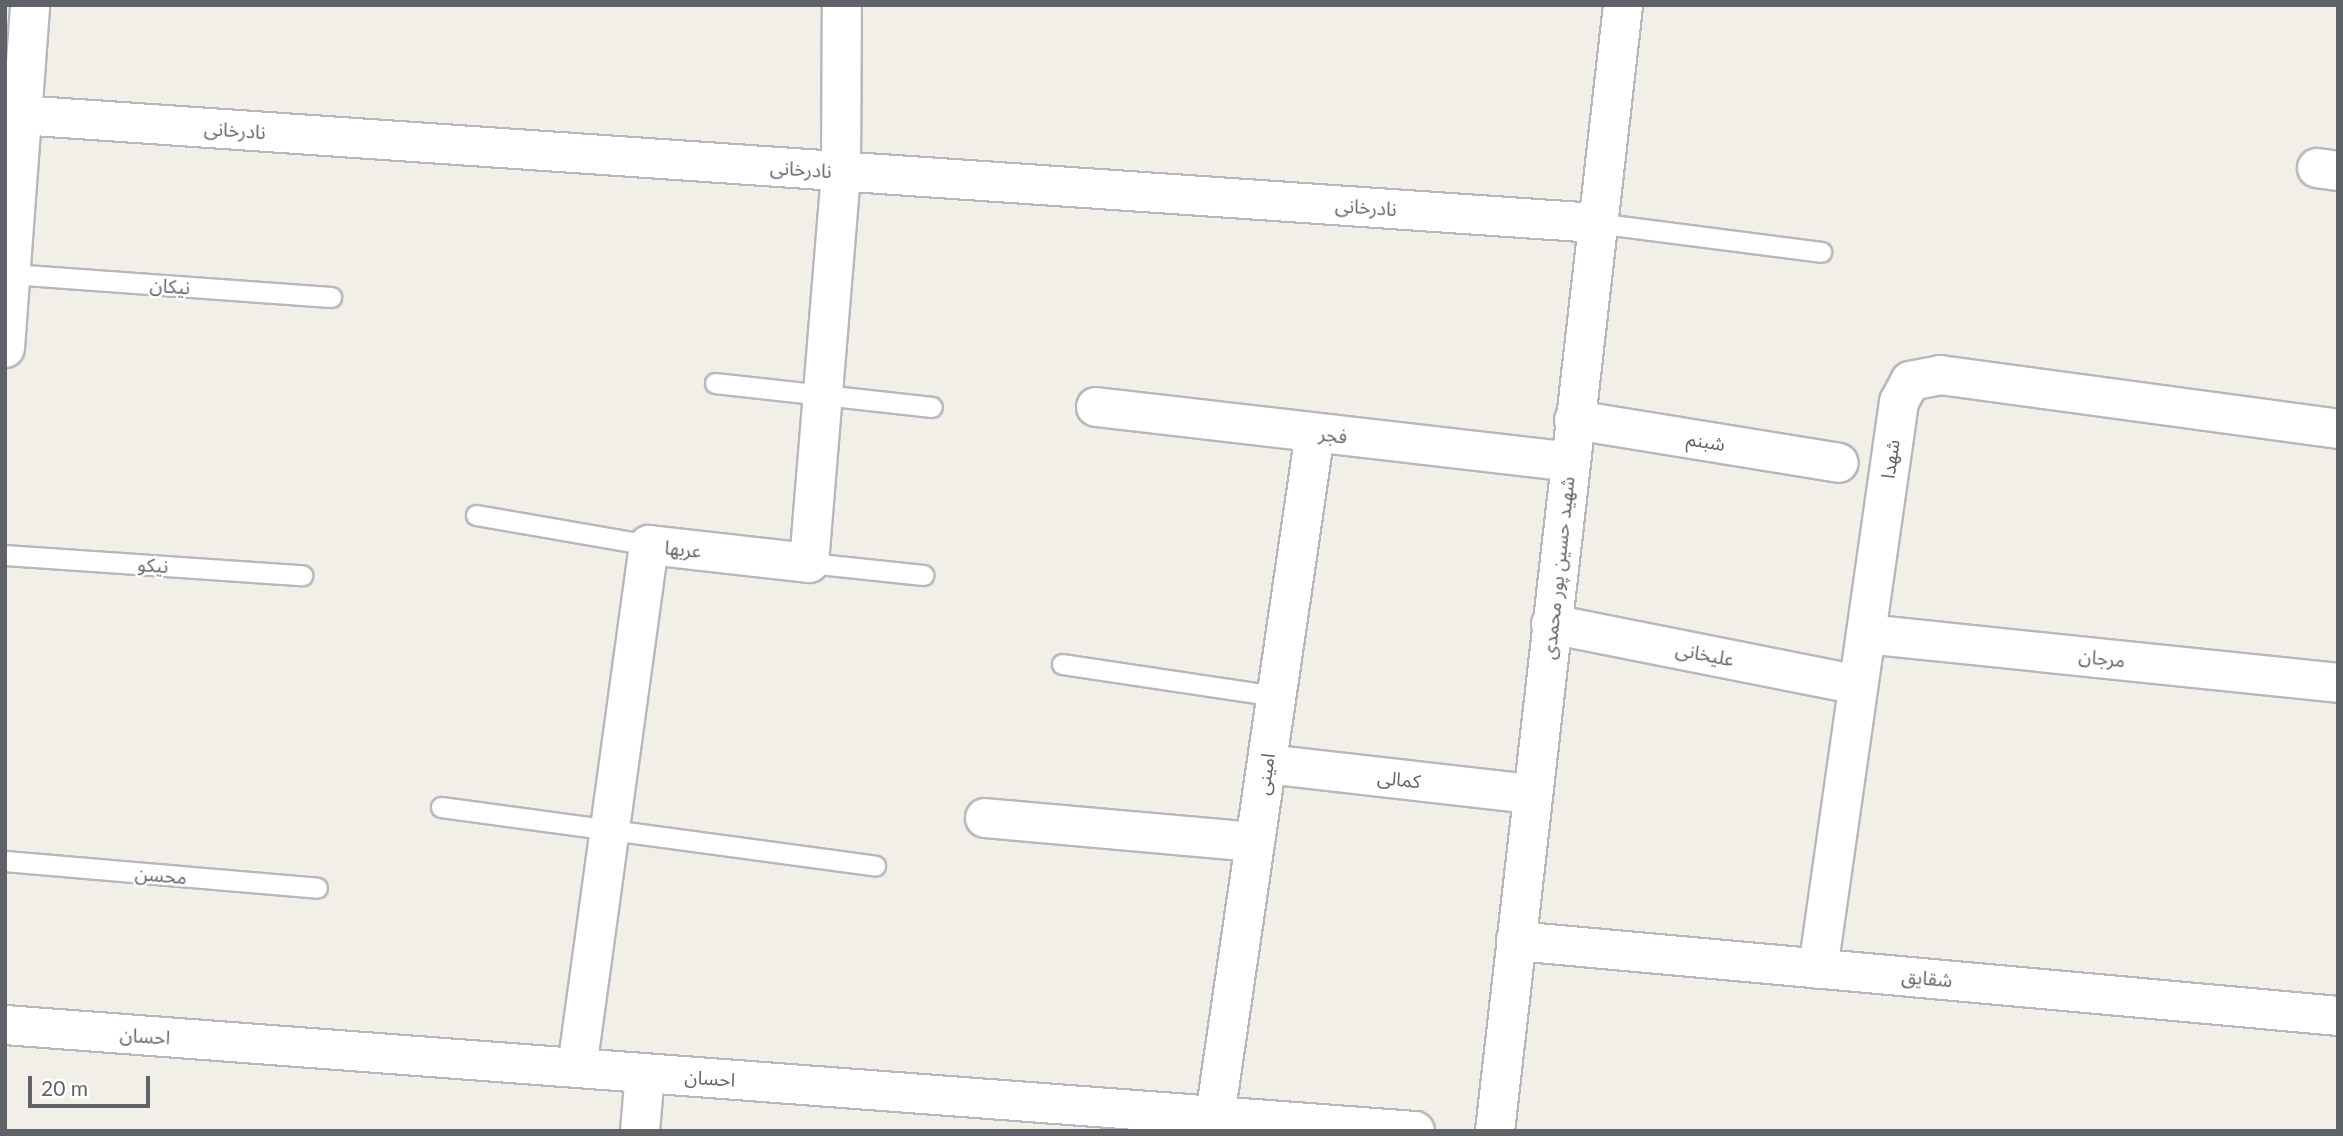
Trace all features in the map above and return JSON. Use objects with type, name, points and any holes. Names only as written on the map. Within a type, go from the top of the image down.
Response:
[{"type":"street","points":[[5,348],[10,274],[13,115],[30,5]]},
{"type":"street","points":[[809,563],[841,172],[842,5]]},
{"type":"street","name":"شهید حسین پور محمدی","points":[[1495,1131],[1596,223],[1623,5]]},
{"type":"street","name":"نادرخانی","points":[[13,115],[1596,223]]},
{"type":"street","name":"شهدا","points":[[1818,969],[1899,402],[1910,381],[1940,375],[2338,429]]},
{"type":"street","name":"فجر","points":[[1096,407],[1569,462]]},
{"type":"street","name":"شبنم","points":[[1574,420],[1839,463]]},
{"type":"street","name":"امینی","points":[[1215,1116],[1315,433]]},
{"type":"street","name":"عربها","points":[[577,1068],[649,545],[809,563]]},
{"type":"street","name":"علیخانی","points":[[1551,624],[1858,684]]},
{"type":"street","name":"مرجان","points":[[1866,634],[2338,683]]},
{"type":"street","name":"کمالی","points":[[1266,764],[1532,794]]},
{"type":"street","points":[[985,818],[1255,842]]},
{"type":"street","name":"شقایق","points":[[1516,941],[2338,1016]]},
{"type":"street","name":"احسان","points":[[5,1025],[645,1073],[1139,1121],[1215,1116],[1416,1131]]},
{"type":"street","points":[[640,1131],[645,1073]]},
{"type":"lane","points":[[1596,223],[1821,252]]},
{"type":"lane","name":"نیکان","points":[[10,274],[331,297]]},
{"type":"lane","points":[[715,383],[932,407]]},
{"type":"lane","points":[[476,515],[649,545]]},
{"type":"lane","name":"نیکو","points":[[5,555],[302,575]]},
{"type":"lane","points":[[809,563],[923,575]]},
{"type":"lane","points":[[1062,664],[1276,696]]},
{"type":"lane","points":[[441,807],[610,833],[875,866]]},
{"type":"lane","name":"محسن","points":[[5,861],[317,888]]}]
